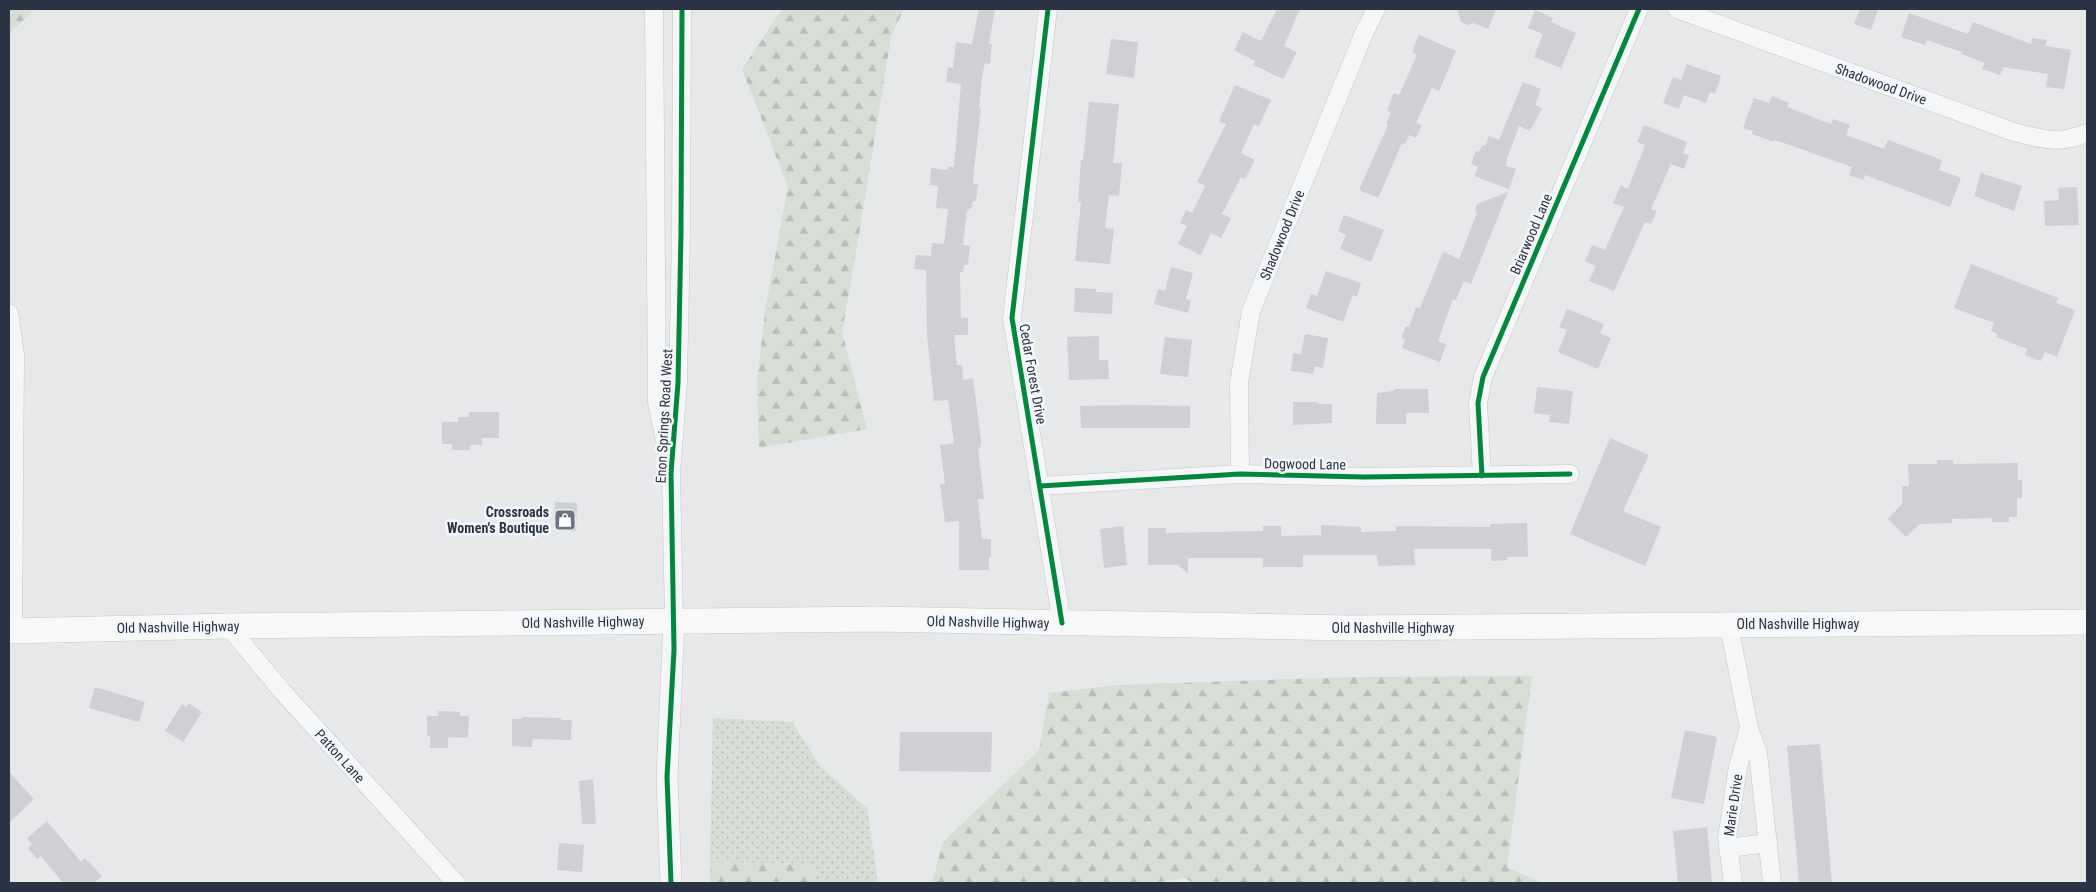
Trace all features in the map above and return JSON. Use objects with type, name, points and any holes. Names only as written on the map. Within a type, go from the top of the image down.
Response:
[{"type":"main road","name":"Old Nashville Highway","points":[[11,631],[228,626],[878,620],[1349,628],[2087,622]]},
{"type":"street","name":"Enon Springs Road West","points":[[654,9],[657,402],[671,473]]},
{"type":"street","name":"Enon Springs Road West","points":[[671,883],[667,777],[674,621],[671,473],[678,374],[682,9]]},
{"type":"street","name":"Cedar Forest Drive","points":[[1048,9],[1012,318],[1062,623]]},
{"type":"street","name":"Shadowood Drive","points":[[1240,474],[1239,383],[1251,311],[1364,33],[1376,9]]},
{"type":"street","name":"Briarwood Lane","points":[[1482,476],[1478,402],[1483,378],[1639,9]]},
{"type":"street","name":"Shadowood Drive","points":[[1677,9],[2014,132],[2050,141],[2078,137],[2087,133]]},
{"type":"street","points":[[9,312],[14,354],[11,631]]},
{"type":"street","name":"Dogwood Lane","points":[[1040,486],[1240,474],[1364,477],[1570,474]]},
{"type":"street","name":"Marie Drive","points":[[1729,625],[1748,728],[1758,753],[1772,883]]},
{"type":"street","name":"Patton Lane","points":[[228,626],[282,691],[456,883]]},
{"type":"street","name":"Marie Drive","points":[[1733,883],[1727,838],[1738,767],[1748,728]]},
{"type":"street","points":[[1728,848],[1768,843]]},
{"type":"green space","points":[[9,9],[39,9],[33,11],[9,34]]},
{"type":"green space","points":[[782,9],[904,9],[891,37],[842,332],[867,429],[759,448],[757,383],[765,311],[788,187],[742,69]]},
{"type":"green space","points":[[1532,676],[1507,867],[1542,883],[1192,883],[1186,878],[1154,883],[932,883],[943,842],[1039,750],[1049,693],[1118,685],[1354,677]]},
{"type":"green space","points":[[713,718],[792,722],[821,767],[867,808],[878,883],[816,883],[812,864],[710,862]]},
{"type":"green space","points":[[710,862],[812,864],[816,883],[710,883]]},
{"type":"building","points":[[979,9],[995,9],[989,44],[992,44],[990,64],[985,63],[982,77],[979,108],[981,109],[973,184],[978,184],[976,201],[973,201],[972,207],[967,211],[963,245],[970,246],[968,265],[964,265],[963,272],[960,272],[961,318],[968,318],[968,335],[954,335],[957,365],[962,365],[963,380],[973,378],[981,440],[981,447],[978,448],[984,499],[978,499],[982,539],[991,539],[991,557],[989,557],[989,570],[959,570],[959,521],[945,522],[940,484],[945,484],[940,445],[954,443],[948,400],[934,401],[927,335],[926,270],[914,269],[916,255],[931,256],[932,243],[944,244],[948,209],[936,208],[938,186],[930,185],[931,168],[948,170],[949,166],[954,167],[961,84],[946,82],[948,67],[953,68],[956,42],[972,44]]},
{"type":"building","points":[[1277,9],[1300,9],[1284,46],[1297,52],[1283,79],[1253,65],[1255,61],[1234,50],[1243,32],[1261,41]]},
{"type":"building","points":[[1457,9],[1496,9],[1488,29],[1473,23],[1468,25],[1461,22]]},
{"type":"building","points":[[1860,9],[1878,9],[1871,30],[1854,24]]},
{"type":"building","points":[[1535,10],[1553,18],[1551,22],[1576,33],[1561,68],[1534,57],[1543,34],[1528,28]]},
{"type":"building","points":[[1909,13],[1968,34],[1973,22],[2031,44],[2032,38],[2047,40],[2045,46],[2071,50],[2064,89],[2046,87],[2048,74],[2003,67],[2000,75],[1982,69],[1985,63],[1961,54],[1962,52],[1927,40],[1925,45],[1901,37]]},
{"type":"building","points":[[1419,35],[1456,51],[1439,91],[1432,88],[1416,123],[1422,125],[1416,138],[1409,135],[1405,144],[1402,143],[1378,198],[1359,190],[1388,125],[1386,124],[1391,112],[1387,111],[1394,93],[1399,95],[1417,55],[1412,52]]},
{"type":"building","points":[[1111,39],[1138,42],[1134,78],[1106,74]]},
{"type":"building","points":[[1687,64],[1721,76],[1715,94],[1710,92],[1706,103],[1684,95],[1679,109],[1663,103],[1673,77],[1681,80]]},
{"type":"building","points":[[1523,82],[1541,89],[1535,105],[1542,108],[1530,131],[1519,126],[1507,159],[1506,166],[1516,169],[1509,189],[1474,176],[1478,167],[1471,164],[1476,151],[1479,152],[1482,145],[1485,146],[1489,136],[1499,140]]},
{"type":"building","points":[[1235,85],[1271,100],[1259,126],[1254,124],[1241,153],[1255,160],[1245,179],[1241,177],[1222,214],[1231,218],[1221,238],[1211,233],[1201,255],[1178,244],[1187,226],[1180,223],[1186,210],[1192,213],[1205,186],[1197,182],[1226,124],[1219,121]]},
{"type":"building","points":[[1772,96],[1789,103],[1787,107],[1831,124],[1833,119],[1850,125],[1846,135],[1884,149],[1888,140],[1942,160],[1939,170],[1961,178],[1950,207],[1865,175],[1863,180],[1849,175],[1852,167],[1775,140],[1774,142],[1752,134],[1753,131],[1743,128],[1754,98],[1769,103]]},
{"type":"building","points":[[1089,102],[1119,104],[1113,163],[1122,163],[1119,196],[1109,195],[1105,228],[1114,229],[1110,264],[1075,261],[1081,202],[1078,202],[1081,160],[1083,160]]},
{"type":"building","points":[[1644,125],[1687,142],[1683,153],[1689,155],[1684,169],[1671,164],[1651,209],[1657,211],[1651,224],[1645,222],[1614,291],[1589,281],[1596,266],[1585,261],[1592,245],[1605,250],[1624,207],[1613,203],[1621,185],[1628,189],[1645,145],[1637,142]]},
{"type":"building","points":[[1981,173],[2022,186],[2014,211],[1974,196]]},
{"type":"building","points":[[2077,187],[2079,225],[2045,226],[2044,201],[2059,200],[2058,188]]},
{"type":"building","points":[[1508,192],[1471,284],[1464,281],[1456,300],[1453,299],[1438,341],[1446,344],[1440,362],[1402,348],[1405,339],[1401,338],[1406,326],[1409,327],[1416,307],[1420,308],[1442,254],[1444,252],[1459,259],[1477,213],[1475,210],[1477,204]]},
{"type":"building","points":[[1344,215],[1384,230],[1371,262],[1340,249],[1346,235],[1338,231]]},
{"type":"building","points":[[1971,264],[2058,298],[2056,303],[2075,310],[2057,357],[2045,352],[2041,361],[2025,355],[2027,349],[1996,337],[1998,334],[1991,331],[1994,323],[1954,308]]},
{"type":"building","points":[[1171,267],[1193,273],[1186,299],[1191,300],[1188,313],[1154,304],[1158,289],[1165,291]]},
{"type":"building","points":[[1326,271],[1361,283],[1357,297],[1353,295],[1343,322],[1306,308],[1311,294],[1317,296]]},
{"type":"building","points":[[1075,288],[1096,289],[1096,292],[1113,293],[1112,314],[1074,312]]},
{"type":"building","points":[[1567,309],[1604,324],[1600,333],[1611,338],[1598,369],[1558,352],[1567,330],[1559,327]]},
{"type":"building","points":[[1305,334],[1328,338],[1323,368],[1315,366],[1313,374],[1291,371],[1293,353],[1301,354]]},
{"type":"building","points":[[1099,336],[1099,360],[1108,360],[1109,379],[1069,380],[1067,337]]},
{"type":"building","points":[[1165,337],[1192,340],[1188,377],[1160,374]]},
{"type":"building","points":[[1537,387],[1573,391],[1569,424],[1549,422],[1550,415],[1534,413]]},
{"type":"building","points":[[1394,389],[1428,389],[1429,413],[1406,413],[1406,424],[1376,424],[1377,393],[1394,391]]},
{"type":"building","points":[[1293,402],[1332,404],[1332,423],[1293,425]]},
{"type":"building","points":[[1080,406],[1190,406],[1190,428],[1081,428]]},
{"type":"building","points":[[469,412],[499,412],[499,438],[482,438],[482,445],[470,445],[470,450],[452,450],[452,444],[442,444],[442,422],[458,422],[458,417],[469,417]]},
{"type":"building","points":[[1610,438],[1649,455],[1623,511],[1661,527],[1645,566],[1570,534]]},
{"type":"building","points":[[1937,460],[1953,460],[1953,464],[2018,463],[2018,480],[2022,480],[2022,498],[2017,498],[2017,517],[2009,517],[2009,522],[1992,522],[1992,518],[1952,519],[1952,523],[1920,524],[1906,537],[1888,519],[1902,504],[1902,486],[1909,486],[1908,464],[1937,464]]},
{"type":"building","name":"Crossroads Women's Boutique","points":[[555,502],[577,503],[576,531],[562,530],[562,527],[554,527]]},
{"type":"building","points":[[1527,523],[1528,557],[1507,557],[1507,560],[1491,561],[1491,549],[1414,549],[1415,565],[1378,566],[1377,555],[1303,555],[1303,567],[1263,567],[1263,558],[1188,558],[1188,573],[1178,565],[1148,565],[1148,528],[1166,528],[1166,533],[1263,531],[1263,526],[1281,526],[1281,536],[1321,535],[1321,525],[1361,527],[1361,532],[1396,531],[1396,526],[1490,527],[1490,524]]},
{"type":"building","points":[[1123,526],[1127,565],[1104,568],[1100,529]]},
{"type":"building","points":[[95,687],[145,702],[139,722],[89,708]]},
{"type":"building","points":[[189,703],[202,712],[183,742],[165,731],[182,704],[186,707]]},
{"type":"building","points":[[438,711],[460,712],[460,716],[469,716],[468,738],[448,737],[448,748],[430,748],[430,736],[427,736],[427,716],[438,716]]},
{"type":"building","points":[[522,717],[572,720],[571,740],[533,739],[532,747],[512,746],[512,719],[522,719]]},
{"type":"building","points":[[1685,730],[1717,737],[1704,804],[1671,798]]},
{"type":"building","points":[[900,732],[992,732],[991,772],[899,771]]},
{"type":"building","points":[[1820,744],[1832,883],[1799,883],[1787,746]]},
{"type":"building","points":[[9,772],[34,799],[9,823]]},
{"type":"building","points":[[593,779],[596,824],[582,824],[579,781]]},
{"type":"building","points":[[47,821],[81,862],[85,858],[102,876],[94,883],[63,883],[41,856],[37,859],[28,848],[32,844],[27,838]]},
{"type":"building","points":[[1707,827],[1712,883],[1678,883],[1673,831]]},
{"type":"building","points":[[559,843],[584,845],[582,872],[557,870]]},
{"type":"cycle path","points":[[671,883],[667,777],[674,650],[671,473],[678,383],[682,9]]},
{"type":"cycle path","points":[[1048,9],[1012,318],[1062,623]]},
{"type":"cycle path","points":[[1482,476],[1478,403],[1483,377],[1639,9]]},
{"type":"cycle path","points":[[1040,486],[1240,474],[1364,477],[1570,474]]},
{"type":"place","name":"Crossroads Women's Boutique","points":[[565,520]]}]
